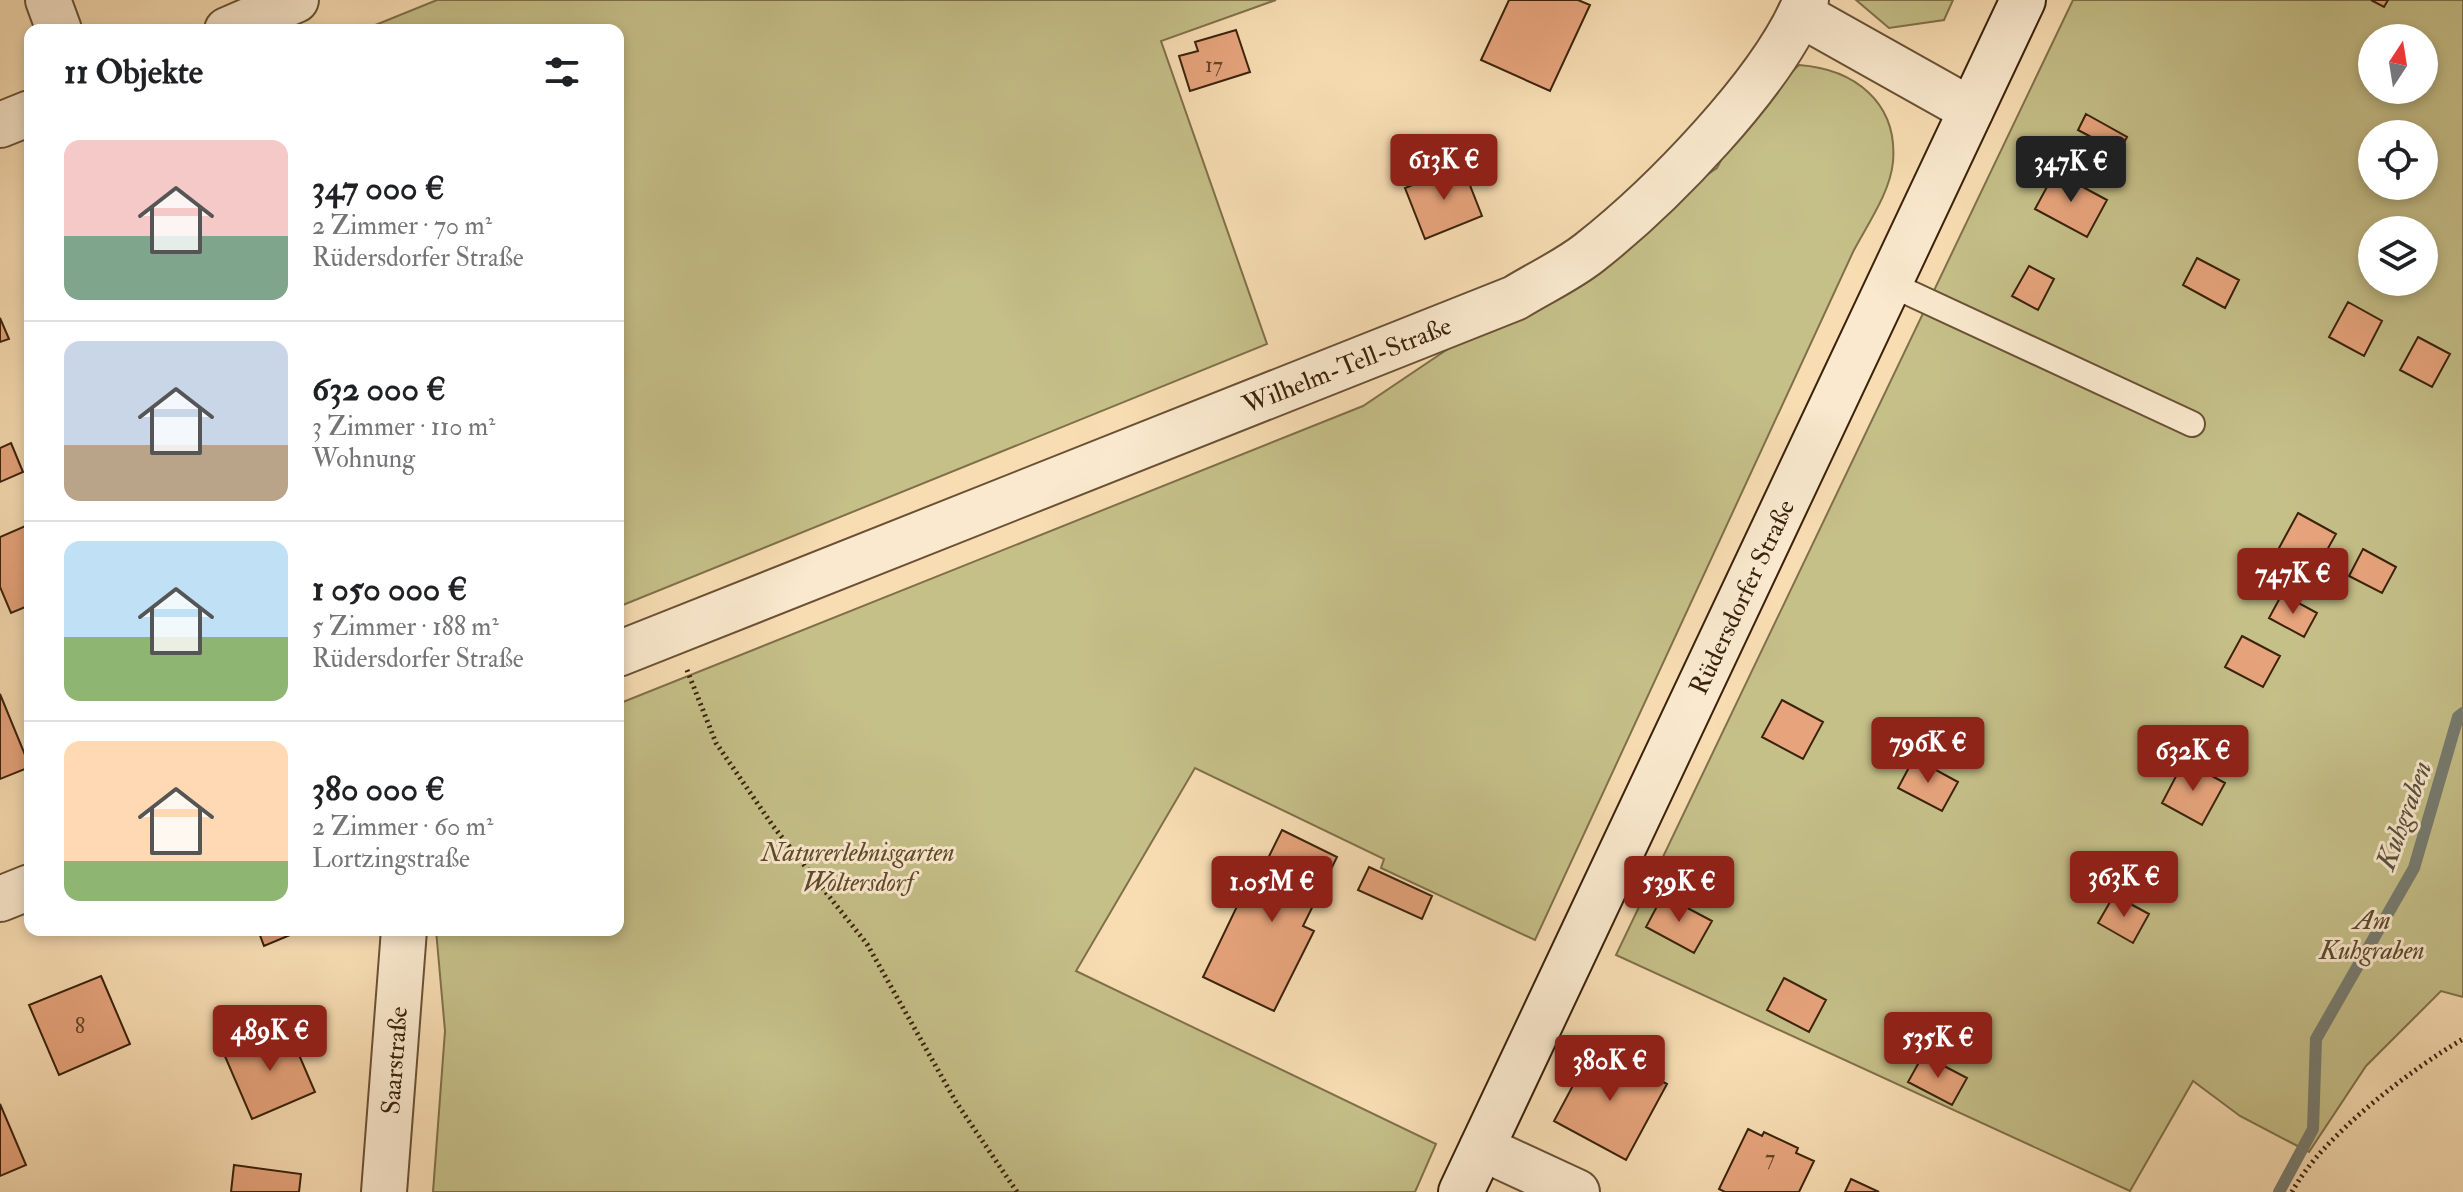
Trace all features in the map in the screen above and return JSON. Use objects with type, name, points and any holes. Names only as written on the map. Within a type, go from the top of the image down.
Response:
[{"type":"street","points":[[48,0],[57,24]]},
{"type":"street","points":[[241,24],[296,0]]},
{"type":"street","name":"Rüdersdorfer Straße","points":[[1461,1192],[2023,0]]},
{"type":"street","name":"Wilhelm-Tell-Straße","points":[[624,652],[1515,298],[1587,255],[1644,205],[1697,152],[1778,55],[1803,7],[1971,110]]},
{"type":"street","points":[[0,125],[24,115]]},
{"type":"street","points":[[0,899],[24,889]]},
{"type":"street","name":"Saarstraße","points":[[384,1192],[404,936]]},
{"type":"street","points":[[1482,1148],[1577,1192]]},
{"type":"lane","points":[[1888,283],[2192,424]]},
{"type":"path","points":[[683,658],[716,743],[773,826],[867,944],[956,1102],[1017,1192]]},
{"type":"path","points":[[2292,1192],[2298,1181],[2344,1130],[2418,1065],[2463,1039]]},
{"type":"green space","points":[[437,0],[1276,0],[1161,41],[1267,344],[624,605],[624,24],[378,24]]},
{"type":"green space","points":[[1856,0],[1953,0],[1944,20],[1889,28]]},
{"type":"green space","name":"Am Kuhgraben","points":[[2073,0],[2463,0],[2463,997],[2441,991],[2366,1066],[2309,1152],[2240,1116],[2193,1081],[2130,1191],[1616,955]]},
{"type":"green space","name":"Naturerlebnisgarten Woltersdorf","points":[[1799,65],[1838,73],[1868,92],[1880,106],[1893,141],[1891,174],[1883,197],[1853,252],[1535,940],[1381,868],[1384,859],[1195,768],[1076,971],[1436,1144],[1415,1192],[433,1192],[445,1031],[437,936],[624,936],[624,702],[1363,406],[1717,168],[1743,117]]},
{"type":"building","points":[[1509,0],[1578,0],[1590,5],[1550,91],[1481,60]]},
{"type":"building","points":[[2371,0],[2388,0],[2384,7]]},
{"type":"building","points":[[1236,30],[1250,72],[1190,91],[1179,56],[1198,51],[1195,42]]},
{"type":"building","points":[[2086,114],[2127,137],[2119,152],[2078,130]]},
{"type":"building","points":[[1462,165],[1482,216],[1425,239],[1405,188]]},
{"type":"building","points":[[2055,172],[2107,200],[2087,237],[2035,209]]},
{"type":"building","points":[[2197,258],[2239,280],[2225,308],[2183,285]]},
{"type":"building","points":[[2029,266],[2054,279],[2038,310],[2012,296]]},
{"type":"building","points":[[2348,302],[2382,321],[2364,356],[2329,337]]},
{"type":"building","points":[[0,318],[9,339],[0,342]]},
{"type":"building","points":[[2418,337],[2450,354],[2432,387],[2400,370]]},
{"type":"building","points":[[11,443],[23,472],[0,482],[0,448]]},
{"type":"building","points":[[2298,513],[2336,534],[2317,568],[2279,548]]},
{"type":"building","points":[[24,527],[24,608],[11,613],[0,587],[0,537]]},
{"type":"building","points":[[2363,549],[2396,567],[2382,593],[2349,576]]},
{"type":"building","points":[[2282,594],[2317,613],[2304,637],[2269,618]]},
{"type":"building","points":[[2242,636],[2280,656],[2263,687],[2225,667]]},
{"type":"building","points":[[0,694],[24,752],[24,769],[0,779]]},
{"type":"building","points":[[1782,700],[1823,722],[1803,759],[1762,737]]},
{"type":"building","points":[[1914,758],[1958,782],[1942,811],[1898,788]]},
{"type":"building","points":[[2184,761],[2225,783],[2202,825],[2162,803]]},
{"type":"building","points":[[1282,830],[1337,857],[1303,926],[1314,931],[1274,1011],[1203,977],[1241,898],[1247,901]]},
{"type":"building","points":[[1369,867],[1432,896],[1422,919],[1358,890]]},
{"type":"building","points":[[1663,895],[1712,921],[1694,953],[1646,927]]},
{"type":"building","points":[[2114,895],[2149,914],[2133,943],[2098,923]]},
{"type":"building","points":[[260,936],[288,936],[264,946]]},
{"type":"building","points":[[101,976],[130,1044],[59,1075],[29,1005]]},
{"type":"building","points":[[1784,978],[1826,1000],[1809,1032],[1767,1010]]},
{"type":"building","points":[[287,1027],[315,1092],[252,1119],[224,1054]]},
{"type":"building","points":[[1594,1046],[1667,1084],[1626,1160],[1554,1121]]},
{"type":"building","points":[[1923,1055],[1967,1078],[1952,1105],[1908,1082]]},
{"type":"building","points":[[0,1104],[26,1165],[0,1176]]},
{"type":"building","points":[[1748,1129],[1762,1136],[1764,1132],[1798,1148],[1796,1153],[1814,1161],[1799,1192],[1725,1192],[1719,1189]]},
{"type":"building","points":[[234,1165],[301,1174],[299,1192],[231,1192]]},
{"type":"building","points":[[1851,1179],[1879,1192],[1845,1192]]},
{"type":"waterway","name":"Kuhgraben","points":[[2279,1192],[2313,1129],[2316,1039],[2414,868],[2458,717],[2463,713]]}]
